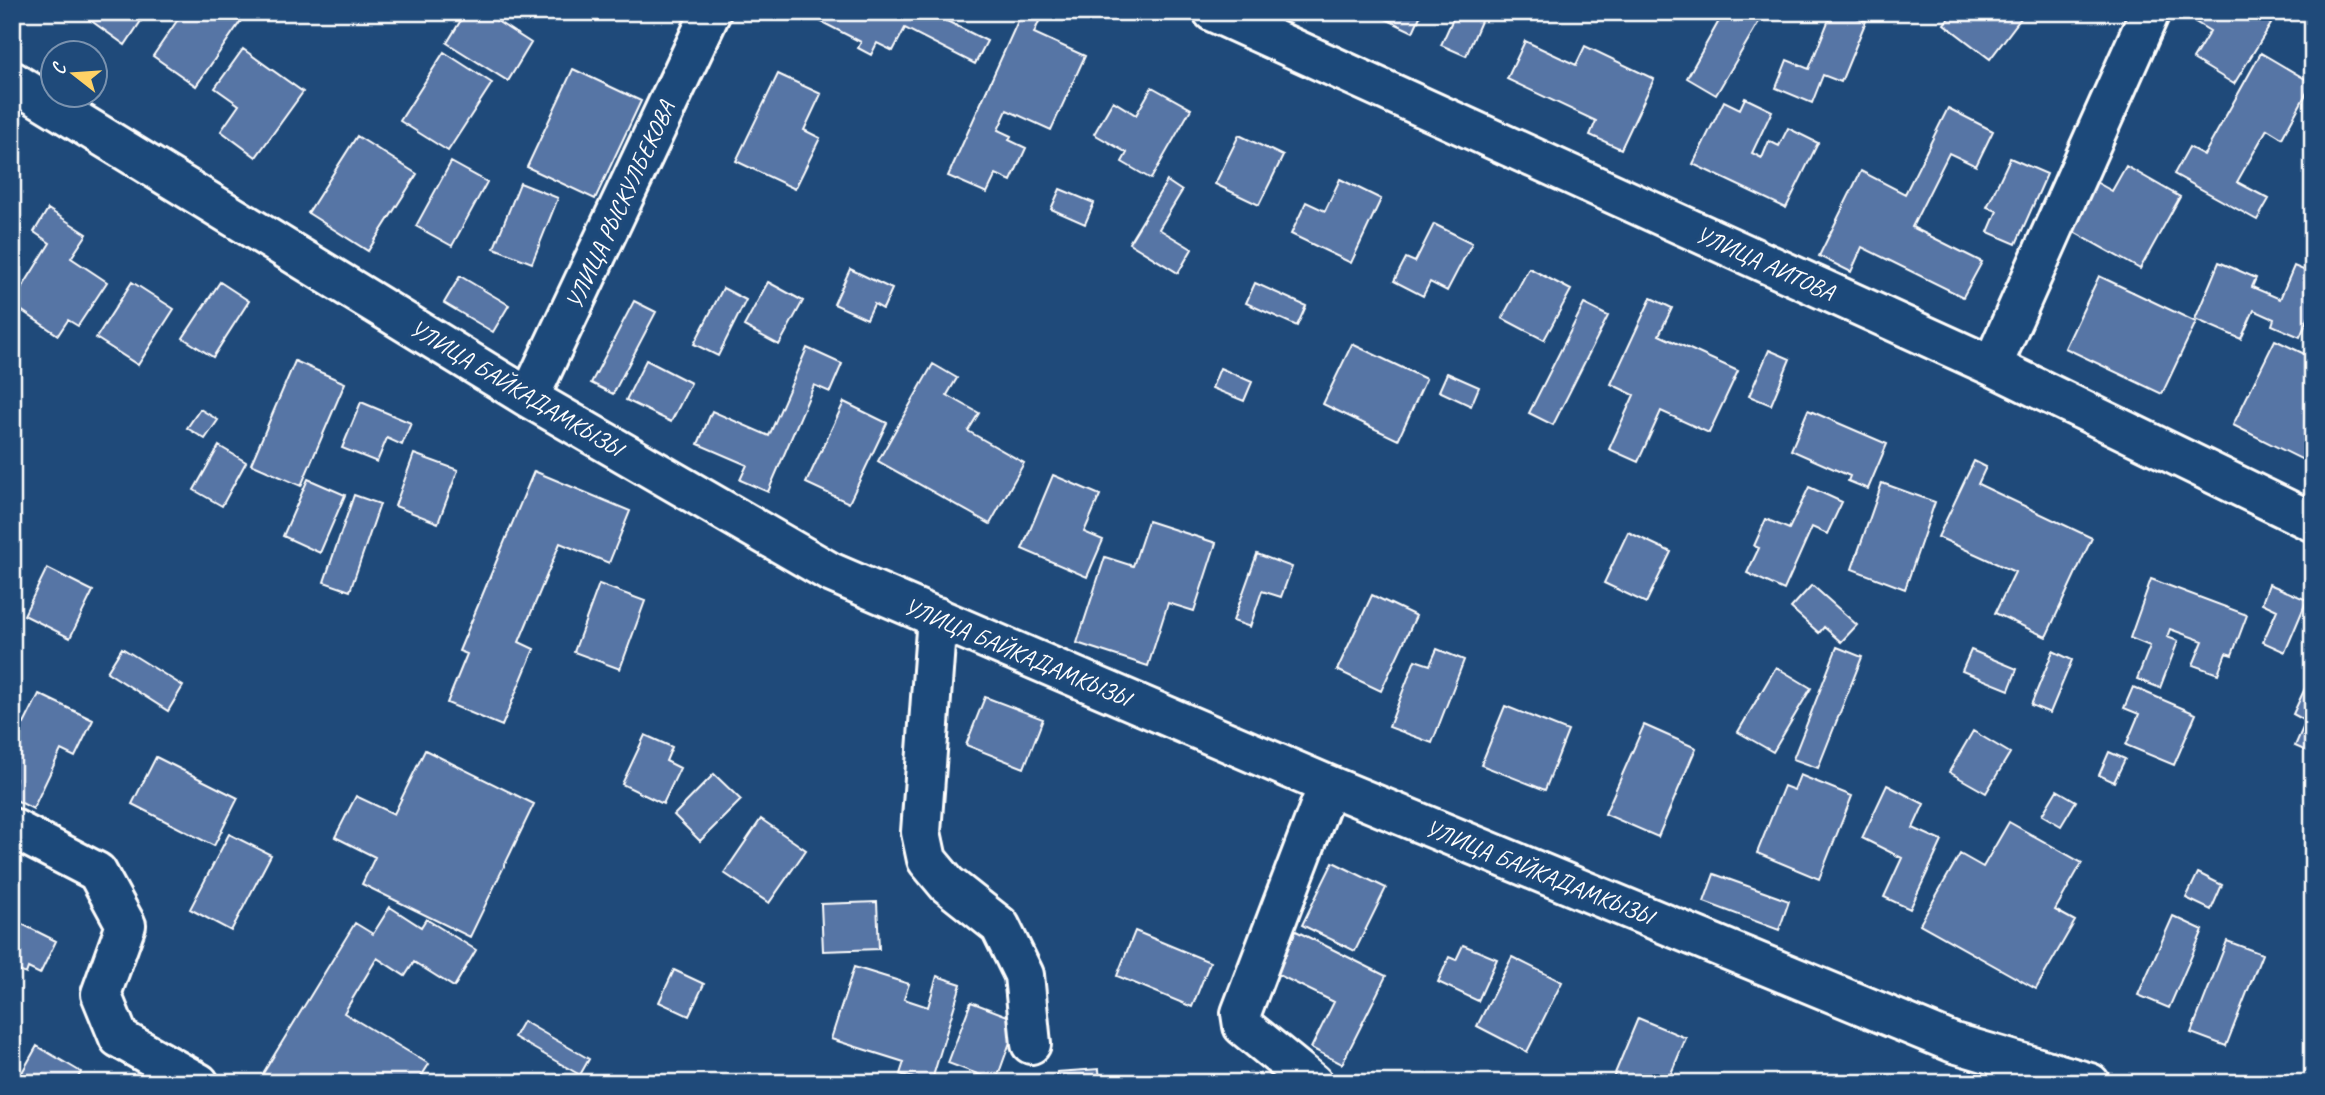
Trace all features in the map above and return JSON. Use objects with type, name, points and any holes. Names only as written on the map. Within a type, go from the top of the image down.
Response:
[{"type":"street","name":"УЛИЦА РЫСКУЛБЕКОВА","points":[[529,398],[711,12]]},
{"type":"street","name":"УЛИЦА АИТОВА","points":[[1213,12],[1992,366],[2313,522]]},
{"type":"street","points":[[1992,366],[2150,12]]},
{"type":"street","name":"УЛИЦА БАЙКАДАМКЫЗЫ","points":[[12,81],[529,398],[830,572],[1328,785],[1954,1043],[2090,1083]]},
{"type":"street","points":[[937,617],[921,832],[928,860],[947,884],[1000,926],[1024,975],[1031,1044]]},
{"type":"street","points":[[1312,1083],[1243,1026],[1241,1013],[1328,785]]},
{"type":"street","points":[[12,828],[97,872],[126,925],[101,994],[119,1038],[199,1083]]},
{"type":"building","points":[[95,12],[147,12],[125,45],[90,20]]},
{"type":"building","points":[[183,12],[247,12],[196,86],[153,56]]},
{"type":"building","points":[[466,12],[483,12],[531,43],[508,81],[447,43]]},
{"type":"building","points":[[809,12],[942,12],[939,17],[987,41],[975,64],[905,28],[893,51],[877,43],[871,55],[858,48],[861,42],[808,15]]},
{"type":"building","points":[[1022,12],[1043,12],[1034,33],[1085,56],[1051,130],[1007,110],[998,130],[1011,136],[1009,140],[1026,148],[1011,181],[996,174],[987,193],[948,176]]},
{"type":"building","points":[[1371,12],[1422,12],[1413,32]]},
{"type":"building","points":[[1456,12],[1485,12],[1466,56],[1441,45]]},
{"type":"building","points":[[1724,12],[1751,12],[1761,18],[1716,95],[1687,78]]},
{"type":"building","points":[[1832,12],[1844,12],[1866,21],[1841,82],[1823,75],[1812,103],[1776,88],[1787,60],[1809,69]]},
{"type":"building","points":[[1953,12],[2024,14],[1990,59],[1944,24]]},
{"type":"building","points":[[2179,12],[2252,12],[2271,24],[2234,84],[2193,59],[2210,31]]},
{"type":"building","points":[[1525,41],[1576,65],[1585,46],[1654,79],[1621,149],[1590,135],[1596,121],[1507,79]]},
{"type":"building","points":[[243,49],[303,92],[256,157],[221,131],[239,105],[215,88]]},
{"type":"building","points":[[444,52],[492,83],[448,151],[400,121]]},
{"type":"building","points":[[2261,53],[2312,83],[2282,138],[2267,129],[2237,182],[2269,199],[2257,220],[2174,174],[2189,147],[2204,155]]},
{"type":"building","points":[[573,69],[641,101],[595,199],[527,167]]},
{"type":"building","points":[[778,74],[821,94],[804,130],[820,138],[795,189],[736,161]]},
{"type":"building","points":[[1152,87],[1191,109],[1151,179],[1122,162],[1127,153],[1094,134],[1113,101],[1136,115]]},
{"type":"building","points":[[1745,98],[1772,111],[1752,153],[1762,158],[1769,141],[1779,146],[1788,128],[1818,143],[1786,208],[1693,164],[1724,101],[1740,109]]},
{"type":"building","points":[[1948,108],[1993,131],[1976,166],[1949,153],[1912,227],[1982,262],[1963,297],[1862,247],[1851,272],[1819,256],[1861,171],[1905,194]]},
{"type":"building","points":[[1239,135],[1283,156],[1259,205],[1215,184]]},
{"type":"building","points":[[357,136],[417,174],[368,251],[308,213]]},
{"type":"building","points":[[2010,158],[2047,174],[2016,244],[1988,232],[1997,211],[1987,207]]},
{"type":"building","points":[[451,162],[487,182],[452,246],[416,226]]},
{"type":"building","points":[[2126,166],[2180,197],[2140,269],[2067,228],[2094,181],[2112,191]]},
{"type":"building","points":[[1340,179],[1381,199],[1351,263],[1291,234],[1306,202],[1325,211]]},
{"type":"building","points":[[1167,181],[1182,191],[1159,229],[1192,249],[1178,273],[1129,243]]},
{"type":"building","points":[[520,183],[558,198],[532,263],[494,248]]},
{"type":"building","points":[[1060,189],[1094,203],[1085,224],[1051,209]]},
{"type":"building","points":[[48,209],[87,234],[71,258],[107,282],[78,326],[68,320],[58,335],[12,304],[50,243],[34,232]]},
{"type":"building","points":[[1434,224],[1472,243],[1447,291],[1430,282],[1423,296],[1394,281],[1406,258],[1415,262]]},
{"type":"building","points":[[2219,262],[2256,278],[2252,287],[2280,299],[2294,266],[2313,274],[2313,307],[2300,337],[2272,325],[2274,319],[2254,310],[2241,339],[2195,319]]},
{"type":"building","points":[[1529,268],[1571,290],[1544,340],[1502,318]]},
{"type":"building","points":[[850,269],[892,289],[883,309],[874,304],[867,319],[834,304]]},
{"type":"building","points":[[460,276],[509,305],[493,332],[444,303]]},
{"type":"building","points":[[2099,276],[2196,322],[2162,394],[2065,348]]},
{"type":"building","points":[[132,282],[174,309],[138,365],[96,338]]},
{"type":"building","points":[[220,282],[249,301],[213,357],[183,338]]},
{"type":"building","points":[[768,282],[803,301],[779,345],[744,326]]},
{"type":"building","points":[[1255,283],[1306,306],[1297,326],[1246,303]]},
{"type":"building","points":[[723,288],[746,300],[718,356],[694,344]]},
{"type":"building","points":[[1651,298],[1672,308],[1659,335],[1738,371],[1709,433],[1661,411],[1638,462],[1609,449],[1634,395],[1611,384]]},
{"type":"building","points":[[634,301],[656,312],[613,394],[591,383]]},
{"type":"building","points":[[1584,304],[1608,316],[1553,425],[1529,413]]},
{"type":"building","points":[[2275,340],[2313,358],[2313,465],[2233,425]]},
{"type":"building","points":[[1352,344],[1426,379],[1398,440],[1323,404]]},
{"type":"building","points":[[807,348],[842,364],[830,392],[814,385],[768,492],[740,480],[747,465],[698,444],[712,411],[769,436]]},
{"type":"building","points":[[1769,350],[1790,359],[1771,405],[1749,396]]},
{"type":"building","points":[[646,360],[691,383],[671,422],[626,400]]},
{"type":"building","points":[[295,361],[345,383],[301,486],[251,464]]},
{"type":"building","points":[[933,364],[957,378],[947,395],[979,413],[968,431],[1024,463],[990,524],[878,461]]},
{"type":"building","points":[[1220,368],[1252,382],[1244,401],[1212,388]]},
{"type":"building","points":[[1447,373],[1479,387],[1471,406],[1439,391]]},
{"type":"building","points":[[361,402],[411,423],[402,445],[387,438],[377,462],[342,448]]},
{"type":"building","points":[[844,402],[887,423],[849,503],[806,483]]},
{"type":"building","points":[[200,409],[218,420],[205,439],[187,428]]},
{"type":"building","points":[[1808,410],[1887,444],[1868,489],[1848,481],[1850,476],[1791,450]]},
{"type":"building","points":[[219,446],[246,462],[222,506],[194,490]]},
{"type":"building","points":[[414,454],[458,470],[438,523],[395,506]]},
{"type":"building","points":[[1974,461],[1986,467],[1978,484],[2092,538],[2046,637],[1995,613],[2015,572],[1938,537]]},
{"type":"building","points":[[534,471],[630,511],[609,563],[560,543],[519,642],[534,649],[502,726],[447,703],[467,654],[459,651]]},
{"type":"building","points":[[1053,475],[1100,495],[1084,532],[1103,540],[1087,577],[1022,549]]},
{"type":"building","points":[[308,479],[345,495],[320,553],[283,536]]},
{"type":"building","points":[[1882,483],[1935,502],[1905,589],[1852,569]]},
{"type":"building","points":[[1809,487],[1842,502],[1827,534],[1812,527],[1784,590],[1747,573],[1759,548],[1754,546],[1766,519],[1789,529]]},
{"type":"building","points":[[354,495],[380,504],[350,591],[324,582]]},
{"type":"building","points":[[1148,521],[1216,543],[1194,611],[1168,603],[1148,666],[1077,643],[1105,557],[1133,566]]},
{"type":"building","points":[[1628,532],[1671,552],[1646,603],[1604,583]]},
{"type":"building","points":[[1257,554],[1292,567],[1281,597],[1262,591],[1250,627],[1233,621]]},
{"type":"building","points":[[47,568],[93,591],[70,638],[24,615]]},
{"type":"building","points":[[2151,579],[2247,615],[2232,655],[2226,653],[2218,674],[2193,665],[2203,641],[2170,629],[2167,637],[2178,641],[2160,688],[2137,679],[2150,646],[2130,638]]},
{"type":"building","points":[[599,584],[645,601],[620,669],[574,652]]},
{"type":"building","points":[[2269,584],[2307,600],[2285,652],[2263,642],[2277,610],[2262,603]]},
{"type":"building","points":[[1812,585],[1857,625],[1841,642],[1824,627],[1819,633],[1791,608]]},
{"type":"building","points":[[1372,595],[1416,616],[1381,691],[1337,670]]},
{"type":"building","points":[[1837,647],[1862,657],[1818,768],[1793,759]]},
{"type":"building","points":[[122,648],[183,686],[168,711],[107,672]]},
{"type":"building","points":[[1437,649],[1464,660],[1432,743],[1389,727],[1415,660],[1430,665]]},
{"type":"building","points":[[1971,650],[2017,669],[2009,690],[1962,671]]},
{"type":"building","points":[[2053,651],[2072,660],[2050,713],[2031,705]]},
{"type":"building","points":[[1776,667],[1811,688],[1773,752],[1738,732]]},
{"type":"building","points":[[2313,671],[2313,754],[2295,746],[2306,721],[2293,714]]},
{"type":"building","points":[[2133,687],[2196,714],[2174,765],[2126,745],[2139,714],[2124,708]]},
{"type":"building","points":[[39,694],[93,720],[75,757],[61,750],[33,809],[12,798],[16,779],[12,777],[12,719],[24,724]]},
{"type":"building","points":[[985,697],[1043,719],[1024,768],[966,745]]},
{"type":"building","points":[[1505,706],[1568,731],[1545,790],[1481,765]]},
{"type":"building","points":[[1644,725],[1696,748],[1658,837],[1605,814]]},
{"type":"building","points":[[1973,731],[2010,753],[1986,793],[1949,772]]},
{"type":"building","points":[[645,735],[672,747],[666,761],[680,768],[663,804],[622,784]]},
{"type":"building","points":[[425,750],[534,804],[470,937],[362,884],[375,857],[335,837],[356,796],[394,814]]},
{"type":"building","points":[[2109,752],[2125,759],[2114,782],[2099,775]]},
{"type":"building","points":[[156,757],[238,798],[214,846],[132,804]]},
{"type":"building","points":[[714,774],[741,800],[700,841],[674,815]]},
{"type":"building","points":[[1800,775],[1852,796],[1819,879],[1757,853],[1784,786],[1794,790]]},
{"type":"building","points":[[1887,785],[1924,804],[1913,828],[1942,841],[1910,909],[1884,897],[1902,858],[1862,838]]},
{"type":"building","points":[[2057,790],[2076,801],[2061,826],[2042,815]]},
{"type":"building","points":[[761,819],[806,850],[769,903],[724,873]]},
{"type":"building","points":[[2009,822],[2082,863],[2055,910],[2075,921],[2036,989],[1920,924],[1960,854],[1983,867]]},
{"type":"building","points":[[229,834],[271,855],[231,931],[190,909]]},
{"type":"building","points":[[1333,862],[1386,888],[1355,951],[1302,925]]},
{"type":"building","points":[[2198,873],[2222,885],[2211,910],[2186,898]]},
{"type":"building","points":[[1714,874],[1789,901],[1779,930],[1704,902]]},
{"type":"building","points":[[877,902],[879,949],[823,951],[821,904]]},
{"type":"building","points":[[390,907],[421,927],[426,919],[476,950],[454,987],[414,962],[405,976],[377,958],[344,1013],[429,1064],[417,1083],[274,1083],[262,1075],[355,923],[373,934]]},
{"type":"building","points":[[2173,916],[2203,930],[2169,1008],[2138,995]]},
{"type":"building","points":[[20,923],[56,941],[40,974],[28,968],[26,974],[12,968],[12,939]]},
{"type":"building","points":[[1135,931],[1210,962],[1192,1007],[1117,976]]},
{"type":"building","points":[[1296,931],[1386,976],[1342,1064],[1311,1048],[1334,1002],[1275,973]]},
{"type":"building","points":[[2227,941],[2262,954],[2226,1046],[2191,1033]]},
{"type":"building","points":[[1463,945],[1497,959],[1478,1001],[1438,982],[1449,957],[1456,960]]},
{"type":"building","points":[[1512,957],[1562,982],[1527,1052],[1477,1026]]},
{"type":"building","points":[[854,967],[909,984],[904,999],[928,1007],[937,976],[961,984],[931,1083],[900,1074],[904,1062],[831,1039]]},
{"type":"building","points":[[674,970],[704,984],[689,1016],[659,1002]]},
{"type":"building","points":[[971,1002],[1018,1020],[996,1081],[948,1063]]},
{"type":"building","points":[[1638,1018],[1686,1038],[1667,1083],[1611,1083]]},
{"type":"building","points":[[523,1021],[589,1059],[580,1075],[514,1037]]},
{"type":"building","points":[[37,1046],[81,1072],[75,1083],[16,1083]]},
{"type":"building","points":[[1099,1069],[1100,1083],[1058,1083],[1057,1072]]}]
